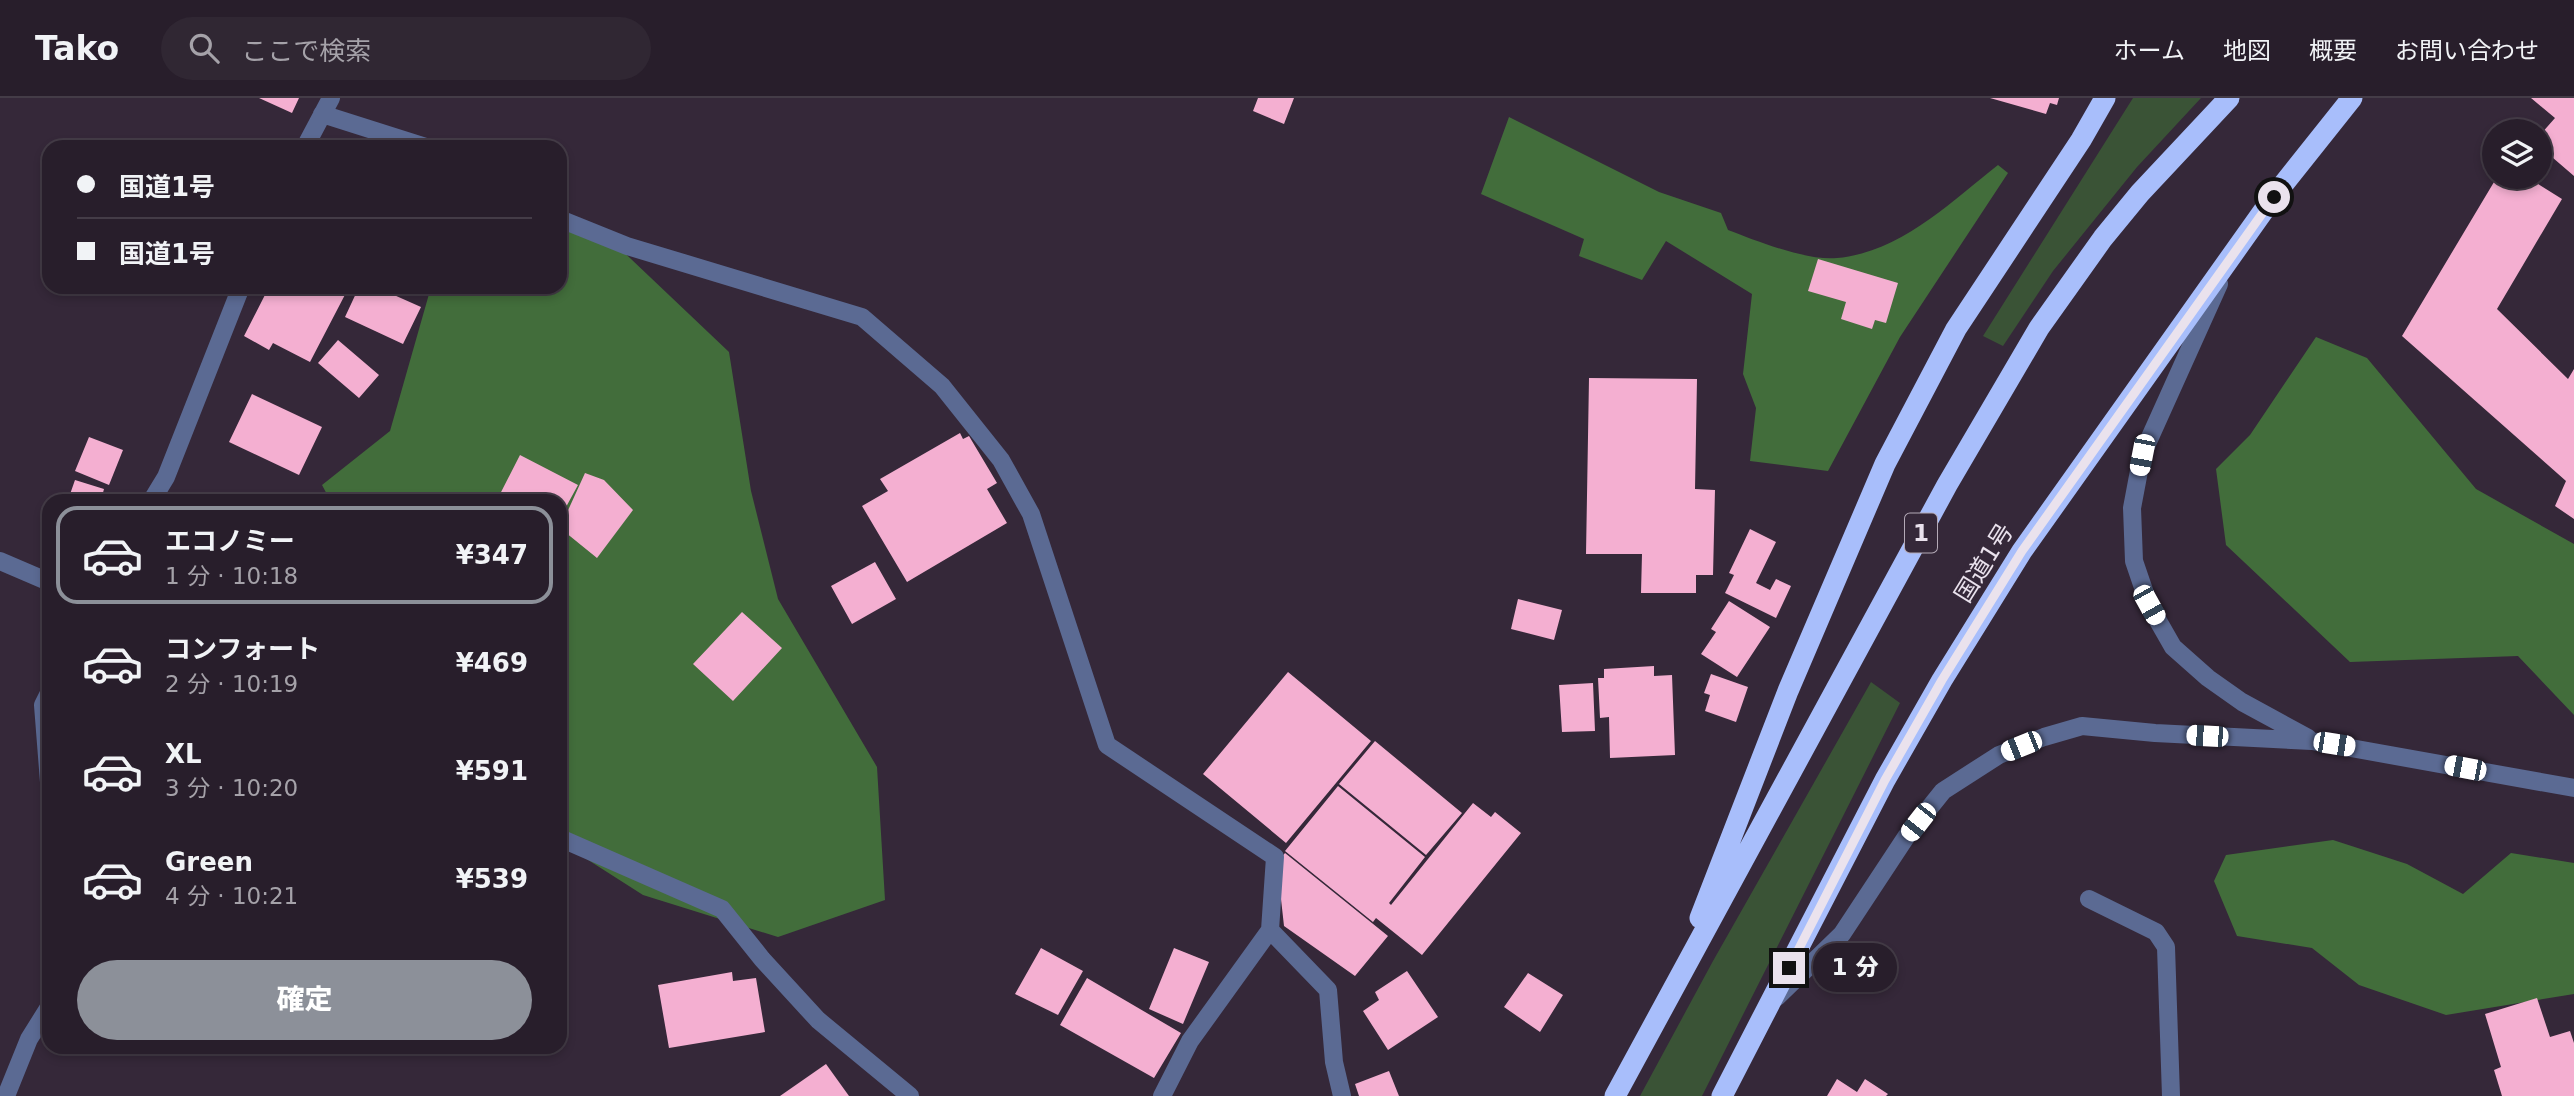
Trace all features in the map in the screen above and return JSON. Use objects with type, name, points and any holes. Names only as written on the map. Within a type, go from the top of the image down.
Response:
[{"type":"highway","name":"1","points":[[1665,1004],[1788,691],[1885,464],[1956,330],[2081,140],[2105,98]]},
{"type":"highway","name":"1","points":[[1615,1096],[1947,485],[2039,328],[2103,238],[2140,193],[2229,98]]},
{"type":"highway","name":"国道1号","points":[[1722,1096],[1885,780],[1949,668],[2022,551],[2274,197],[2353,98]]},
{"type":"street","points":[[309,140],[327,106],[409,140]]},
{"type":"street","points":[[567,222],[627,246],[862,317],[942,386],[1001,460],[1031,514],[1107,745],[1275,857],[1270,930],[1189,1041],[1162,1096]]},
{"type":"street","points":[[2230,259],[2142,455],[2132,508],[2134,561],[2149,605],[2173,648],[2242,702],[2312,741]]},
{"type":"street","points":[[156,494],[166,477],[238,294]]},
{"type":"street","points":[[0,561],[42,579]]},
{"type":"street","points":[[1772,1002],[1842,934],[1906,837],[1942,791],[1999,755],[2044,737],[2082,726],[2155,733],[2312,741],[2574,788]]},
{"type":"street","points":[[567,841],[722,909],[762,959],[818,1020],[910,1096]]},
{"type":"street","points":[[2089,899],[2156,932],[2166,947],[2171,1096]]},
{"type":"street","points":[[1270,930],[1328,990],[1334,1062],[1342,1096]]},
{"type":"street","points":[[6,1096],[29,1039],[42,1018]]},
{"type":"green space","points":[[2133,98],[2201,98],[2137,167],[2053,271],[2003,346],[1983,336]]},
{"type":"green space","points":[[1509,117],[1659,192],[1721,213],[1728,230],[1782,249],[1825,258],[1860,254],[1882,247],[1923,224],[1998,165],[2008,173],[1900,337],[1828,471],[1750,461],[1756,408],[1743,374],[1752,294],[1666,241],[1642,280],[1579,256],[1584,239],[1481,194]]},
{"type":"green space","points":[[567,217],[611,240],[729,352],[751,491],[778,599],[877,767],[885,900],[778,937],[643,895],[567,846],[567,494],[327,494],[322,485],[390,431],[429,294],[567,294]]},
{"type":"green space","points":[[2316,337],[2367,358],[2476,489],[2574,544],[2574,715],[2518,656],[2350,662],[2226,545],[2216,469],[2250,435]]},
{"type":"green space","points":[[1871,682],[1900,703],[1702,1096],[1640,1096],[1713,961]]},
{"type":"green space","points":[[2333,840],[2407,864],[2463,894],[2511,853],[2574,863],[2574,994],[2446,1015],[2359,985],[2312,948],[2237,936],[2214,881],[2226,855]]},
{"type":"building","points":[[259,98],[299,98],[292,113]]},
{"type":"building","points":[[1258,98],[1294,98],[1284,124],[1253,111]]},
{"type":"building","points":[[1990,98],[2059,98],[2057,105],[2050,103],[2046,114]]},
{"type":"building","points":[[2531,98],[2574,98],[2574,176],[2552,157],[2552,121],[2555,118]]},
{"type":"building","points":[[2490,189],[2546,189],[2562,199],[2497,309],[2568,379],[2574,369],[2574,519],[2555,506],[2566,481],[2402,336]]},
{"type":"building","points":[[1818,259],[1898,283],[1886,323],[1875,320],[1872,329],[1841,319],[1846,302],[1808,291]]},
{"type":"building","points":[[265,294],[345,294],[310,362],[273,343],[269,350],[244,336]]},
{"type":"building","points":[[356,294],[392,294],[421,307],[403,344],[345,317]]},
{"type":"building","points":[[338,340],[379,375],[359,398],[318,363]]},
{"type":"building","points":[[1589,378],[1697,379],[1695,489],[1715,490],[1713,575],[1696,575],[1696,593],[1641,593],[1642,554],[1586,554]]},
{"type":"building","points":[[252,394],[322,427],[299,475],[229,442]]},
{"type":"building","points":[[960,433],[963,439],[969,436],[997,483],[987,489],[1007,523],[907,582],[862,506],[888,491],[880,479]]},
{"type":"building","points":[[89,437],[123,450],[109,485],[75,471]]},
{"type":"building","points":[[520,455],[578,485],[567,505],[567,494],[500,494]]},
{"type":"building","points":[[585,473],[604,480],[633,510],[597,558],[567,534],[567,513]]},
{"type":"building","points":[[75,480],[104,489],[103,494],[70,494]]},
{"type":"building","points":[[1750,529],[1776,542],[1756,583],[1770,590],[1776,579],[1791,586],[1776,618],[1725,593],[1734,575],[1729,573]]},
{"type":"building","points":[[875,562],[896,599],[852,624],[831,586]]},
{"type":"building","points":[[1518,599],[1562,610],[1554,640],[1511,629]]},
{"type":"building","points":[[1729,601],[1770,627],[1737,677],[1701,654],[1716,632],[1711,629]]},
{"type":"building","points":[[742,612],[782,648],[733,701],[693,664]]},
{"type":"building","points":[[1654,666],[1654,676],[1672,675],[1675,755],[1610,758],[1609,717],[1600,718],[1598,678],[1604,678],[1604,669]]},
{"type":"building","points":[[1288,672],[1371,741],[1286,843],[1203,774]]},
{"type":"building","points":[[1711,674],[1748,687],[1736,722],[1705,711],[1710,695],[1704,693]]},
{"type":"building","points":[[1593,683],[1595,731],[1562,732],[1559,685]]},
{"type":"building","points":[[1375,741],[1462,813],[1426,855],[1339,784]]},
{"type":"building","points":[[1338,786],[1425,857],[1389,903],[1391,905],[1473,803],[1491,817],[1495,812],[1521,833],[1422,955],[1376,918],[1373,922],[1285,851]]},
{"type":"building","points":[[1285,853],[1388,936],[1355,976],[1284,926],[1277,863]]},
{"type":"building","points":[[1041,948],[1083,971],[1058,1015],[1015,994]]},
{"type":"building","points":[[1174,948],[1209,962],[1183,1024],[1149,1009]]},
{"type":"building","points":[[1407,971],[1438,1017],[1388,1050],[1363,1011],[1379,1000],[1375,992]]},
{"type":"building","points":[[732,972],[733,981],[756,978],[765,1032],[669,1048],[658,985]]},
{"type":"building","points":[[1528,973],[1563,995],[1540,1032],[1504,1007]]},
{"type":"building","points":[[1087,978],[1181,1033],[1154,1078],[1060,1025]]},
{"type":"building","points":[[2537,998],[2550,1037],[2570,1031],[2574,1043],[2574,1096],[2502,1096],[2494,1070],[2501,1067],[2485,1014]]},
{"type":"building","points":[[826,1064],[849,1096],[780,1096]]},
{"type":"building","points":[[1389,1071],[1399,1096],[1359,1096],[1355,1084]]},
{"type":"building","points":[[1837,1079],[1857,1092],[1865,1079],[1888,1094],[1827,1096]]},
{"type":"route","points":[[1789,968],[1885,780],[1942,680],[2022,551],[2274,197]]}]
